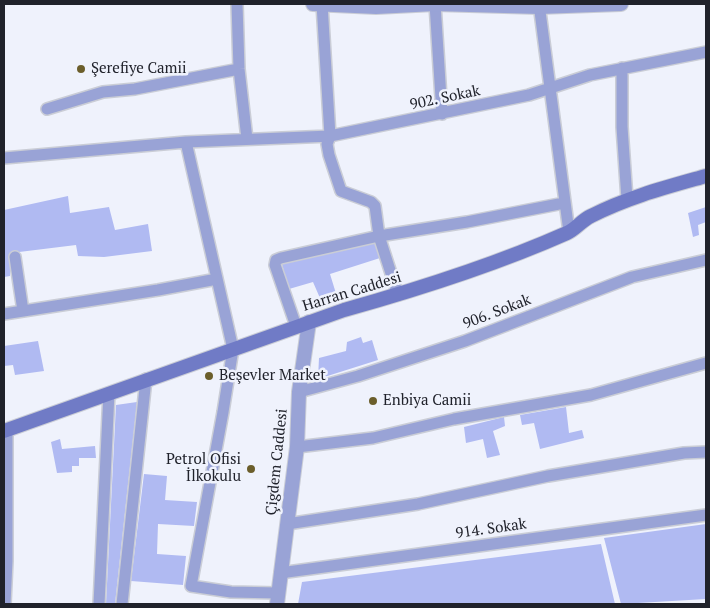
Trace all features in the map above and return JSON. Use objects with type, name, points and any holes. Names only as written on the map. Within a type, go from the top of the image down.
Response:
[{"type":"main road","name":"Harran Caddesi","points":[[6,430],[302,324],[398,295],[495,262],[569,232],[589,217],[627,199],[706,176]]},
{"type":"street","points":[[237,4],[239,69],[247,139]]},
{"type":"street","points":[[313,4],[376,7],[435,4],[612,4]]},
{"type":"street","points":[[322,4],[330,136],[327,144],[329,155],[338,187],[341,191],[371,202],[374,206],[379,236],[398,295]]},
{"type":"street","points":[[435,4],[442,114]]},
{"type":"street","points":[[539,5],[569,232]]},
{"type":"street","name":"902. Sokak","points":[[4,158],[186,142],[330,136],[529,95],[590,75],[706,52]]},
{"type":"street","points":[[622,68],[622,127],[627,199]]},
{"type":"street","points":[[47,109],[102,92],[135,89],[239,69]]},
{"type":"street","points":[[186,142],[232,349],[223,412],[191,586],[277,599]]},
{"type":"street","points":[[302,324],[275,265],[276,260],[379,236],[467,222],[564,203]]},
{"type":"street","points":[[15,257],[23,311]]},
{"type":"street","name":"906. Sokak","points":[[299,392],[358,376],[465,341],[632,277],[706,260]]},
{"type":"street","points":[[4,314],[158,290],[217,278]]},
{"type":"street","name":"Çigdem Caddesi","points":[[277,599],[297,447],[302,324]]},
{"type":"street","points":[[297,447],[373,438],[454,419],[591,395],[706,363]]},
{"type":"street","points":[[122,604],[146,379]]},
{"type":"street","points":[[99,604],[109,393]]},
{"type":"street","points":[[6,430],[6,604]]},
{"type":"street","points":[[287,524],[393,508],[548,476],[684,453],[706,452]]},
{"type":"street","name":"914. Sokak","points":[[280,573],[706,515]]},
{"type":"street","points":[[229,604],[231,592]]},
{"type":"shaded area","points":[[68,196],[70,213],[109,207],[115,230],[148,224],[152,251],[104,257],[78,256],[76,245],[11,253],[10,276],[4,277],[4,210]]},
{"type":"shaded area","points":[[706,207],[706,222],[698,225],[699,235],[693,237],[688,213]]},
{"type":"shaded area","points":[[374,240],[380,258],[330,274],[338,300],[323,305],[313,282],[289,289],[281,261]]},
{"type":"shaded area","points":[[361,337],[363,343],[372,340],[378,360],[318,379],[319,358],[346,351],[347,342]]},
{"type":"shaded area","points":[[38,341],[44,371],[15,375],[13,365],[4,366],[4,346]]},
{"type":"shaded area","points":[[137,402],[115,604],[106,604],[116,405]]},
{"type":"shaded area","points":[[566,407],[569,433],[582,430],[584,438],[540,449],[534,423],[522,425],[520,415]]},
{"type":"shaded area","points":[[504,417],[505,426],[493,431],[500,455],[487,458],[483,439],[466,443],[464,427]]},
{"type":"shaded area","points":[[60,439],[62,449],[95,446],[96,458],[79,458],[79,466],[72,466],[72,472],[57,473],[51,442]]},
{"type":"shaded area","points":[[144,474],[167,476],[165,500],[197,502],[194,526],[158,524],[157,554],[186,556],[183,585],[131,581]]},
{"type":"shaded area","points":[[706,524],[706,599],[621,604],[604,538]]},
{"type":"shaded area","points":[[601,544],[615,604],[298,604],[302,582]]},
{"type":"place","name":"Şerefiye Camii","points":[[81,69]]},
{"type":"place","name":"Beşevler Market","points":[[209,376]]},
{"type":"place","name":"Enbiya Camii","points":[[373,401]]},
{"type":"place","name":"Petrol Ofisi İlkokulu","points":[[251,469]]}]
